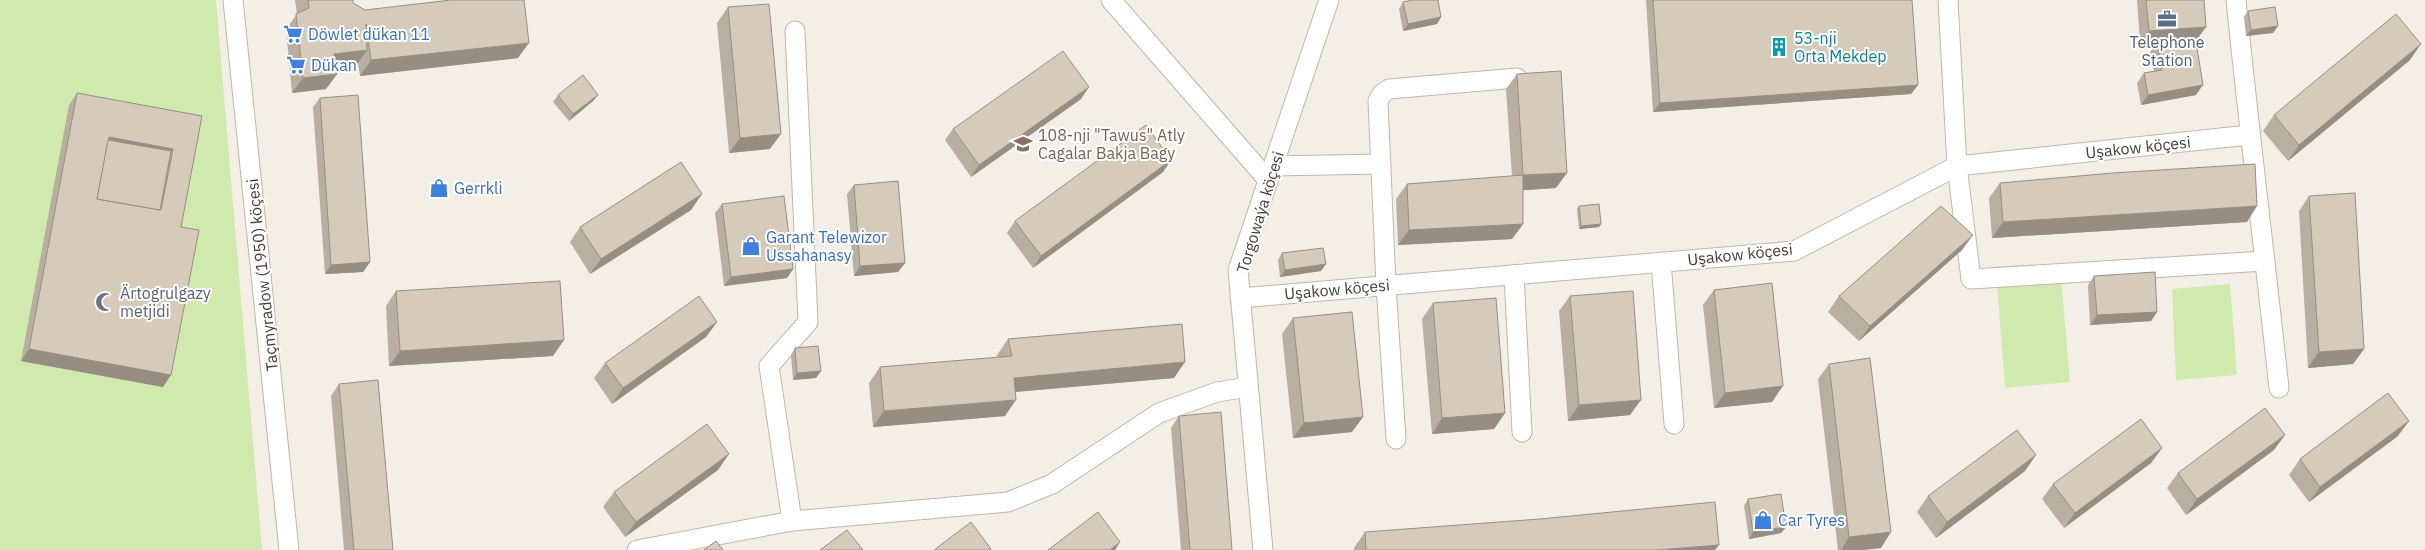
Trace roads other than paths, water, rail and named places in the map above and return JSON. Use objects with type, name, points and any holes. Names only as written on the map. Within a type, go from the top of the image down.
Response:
[{"type":"street","name":"Taçmyradow (1950) köçesi","points":[[233,0],[289,550]]},
{"type":"street","points":[[1111,0],[1271,173],[1381,164]]},
{"type":"street","name":"Torgowaýa köçesi","points":[[1263,550],[1238,270],[1329,0]]},
{"type":"street","points":[[1948,0],[1957,166],[1971,279],[2265,261]]},
{"type":"street","points":[[2236,0],[2249,135],[2279,388]]},
{"type":"street","points":[[792,521],[769,366],[808,322],[794,31]]},
{"type":"street","points":[[1396,439],[1386,285],[1378,101],[1382,94],[1389,89],[1516,78]]},
{"type":"street","name":"Uşakow köçesi","points":[[1240,298],[1794,251],[1957,166],[2249,135]]},
{"type":"street","points":[[1661,262],[1674,424]]},
{"type":"street","points":[[1514,275],[1522,432]]},
{"type":"street","points":[[637,550],[792,521],[1008,502],[1052,484],[1159,413],[1217,392],[1248,387]]},
{"type":"place","name":"Telephone Station","points":[[2167,19]]},
{"type":"place","name":"Döwlet dükan 11","points":[[293,34]]},
{"type":"place","name":"53-nji Orta Mekdep","points":[[1779,47]]},
{"type":"place","name":"Dükan","points":[[296,65]]},
{"type":"place","name":"108-nji \"Tawus\" Atly Cagalar Bakja Bagy","points":[[1023,144]]},
{"type":"place","name":"Gerrkli","points":[[439,188]]},
{"type":"place","name":"Garant Telewizor Ussahanasy","points":[[751,246]]},
{"type":"place","name":"Ärtogrulgazy metjidi","points":[[105,302]]},
{"type":"place","name":"Car Tyres","points":[[1763,520]]}]
